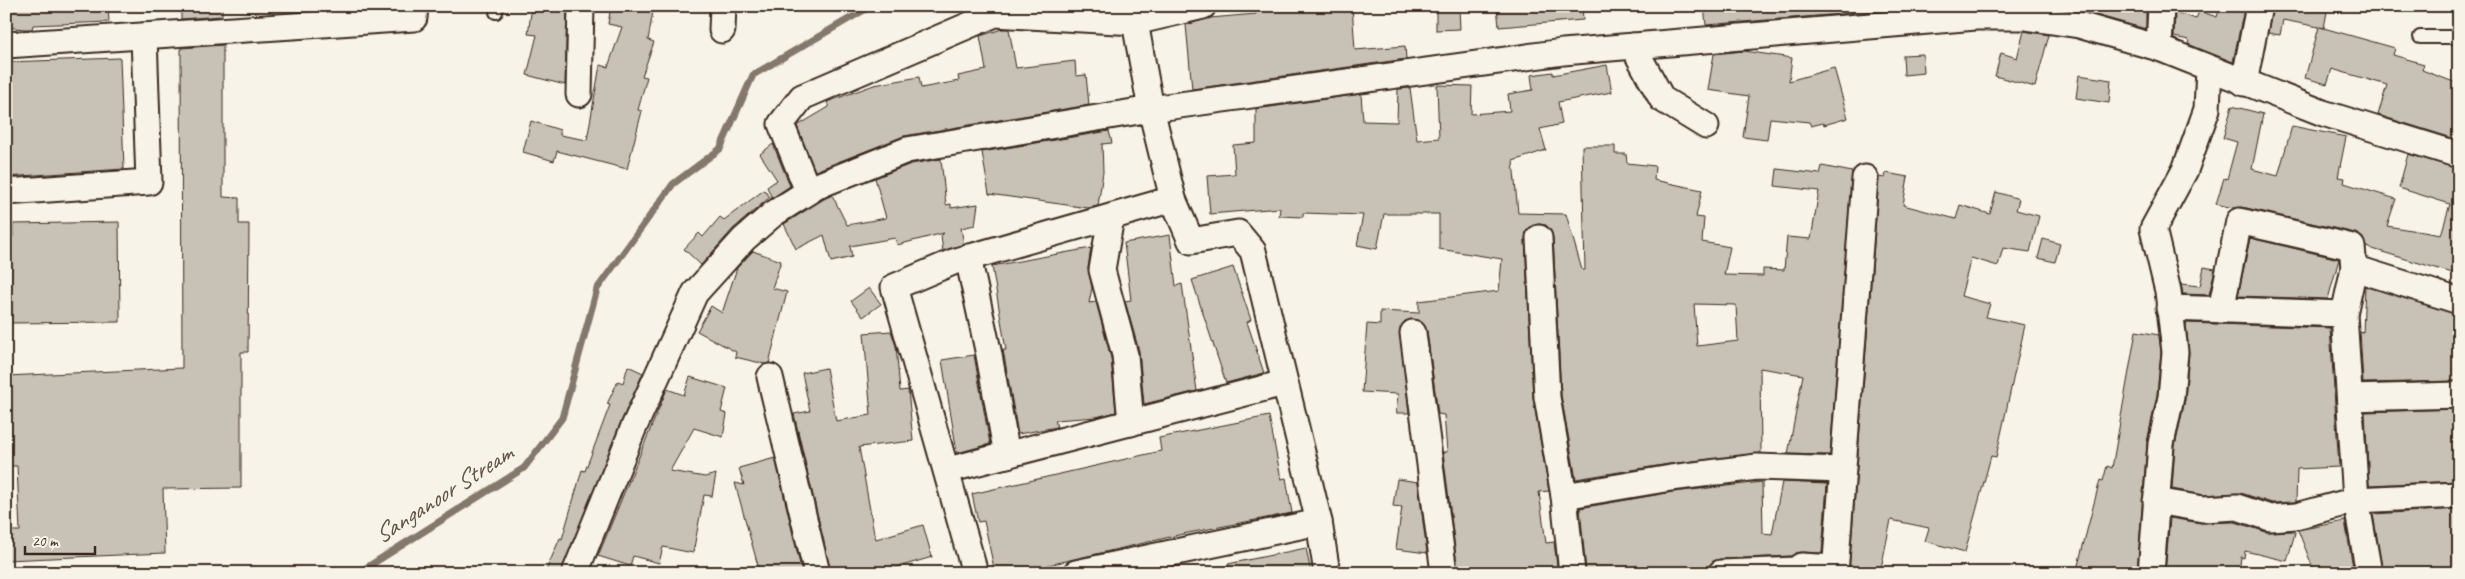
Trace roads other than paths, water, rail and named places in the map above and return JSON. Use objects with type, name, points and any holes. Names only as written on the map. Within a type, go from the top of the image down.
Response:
[{"type":"street","points":[[6,45],[414,18],[415,6]]},
{"type":"street","points":[[579,94],[582,6]]},
{"type":"street","points":[[808,192],[781,124],[802,97],[996,14],[1135,22],[1203,6]]},
{"type":"street","points":[[2159,48],[2161,6]]},
{"type":"street","points":[[2244,83],[2259,6]]},
{"type":"street","points":[[575,573],[633,430],[695,294],[744,239],[773,214],[808,192],[907,150],[1151,109],[1563,52],[1975,11],[2079,25],[2159,48],[2323,113],[2459,155]]},
{"type":"street","points":[[1135,22],[1151,109],[1173,199],[1191,241],[1238,233],[1253,251],[1319,522],[1327,573]]},
{"type":"street","points":[[6,192],[150,182],[144,36]]},
{"type":"street","points":[[1633,46],[1662,99],[1706,126]]},
{"type":"street","points":[[2151,573],[2161,444],[2171,396],[2175,352],[2168,291],[2153,229],[2184,170],[2207,108],[2209,69]]},
{"type":"street","points":[[1721,573],[1796,570],[1801,566],[1835,570],[1865,178]]},
{"type":"street","points":[[975,573],[948,470],[894,287],[968,257],[1173,199]]},
{"type":"street","points":[[1111,217],[1102,270],[1125,355],[1131,423]]},
{"type":"street","points":[[2221,310],[2239,221],[2352,247],[2354,268],[2344,314],[2356,500],[2369,573]]},
{"type":"street","points":[[1539,238],[1547,397],[1564,496],[1572,573]]},
{"type":"street","points":[[968,257],[989,355],[1007,455]]},
{"type":"street","points":[[2354,268],[2459,301]]},
{"type":"street","points":[[2169,308],[2344,314]]},
{"type":"street","points":[[1413,333],[1444,573]]},
{"type":"street","points":[[770,378],[817,573]]},
{"type":"street","points":[[948,470],[1284,383]]},
{"type":"street","points":[[2350,398],[2459,395]]},
{"type":"street","points":[[1564,496],[1671,478],[1757,467],[1842,470]]},
{"type":"street","points":[[2156,501],[2203,509],[2237,507],[2270,518],[2296,516],[2356,500],[2459,494]]},
{"type":"street","points":[[1076,573],[1319,522]]},
{"type":"lane","points":[[2420,37],[2459,37]]},
{"type":"waterway","name":"Sanganoor Stream","points":[[358,573],[524,468],[562,418],[597,289],[673,184],[720,149],[753,75],[871,6]]}]
